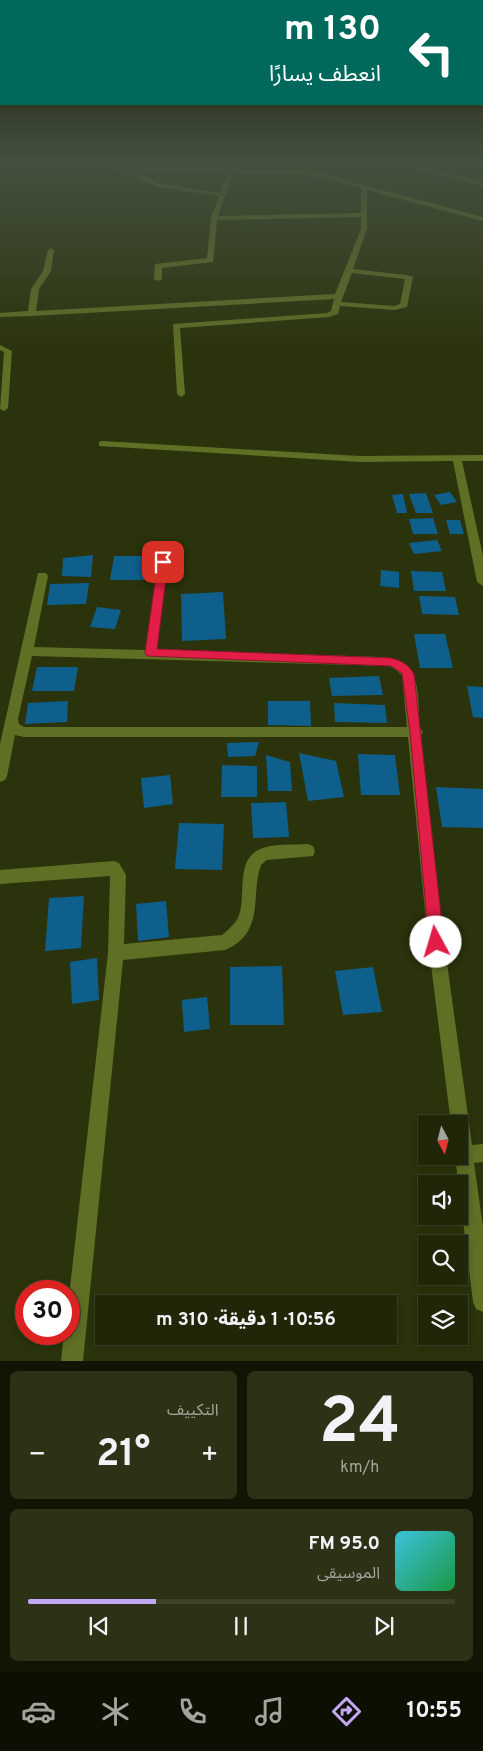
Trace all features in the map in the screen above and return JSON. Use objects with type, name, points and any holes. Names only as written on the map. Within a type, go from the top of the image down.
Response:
[{"type":"street","points":[[158,279],[157,267],[162,264],[210,260],[213,229]]},
{"type":"street","points":[[181,394],[176,326],[320,316],[334,312],[361,242],[363,229]]},
{"type":"street","points":[[32,314],[35,288],[47,270],[51,250]]},
{"type":"street","points":[[0,315],[338,300],[395,308],[404,305],[410,279],[407,277],[349,271]]},
{"type":"street","points":[[0,348],[8,351],[4,408]]},
{"type":"street","points":[[102,444],[341,458],[483,458]]},
{"type":"street","points":[[456,458],[483,582]]},
{"type":"street","points":[[150,653],[163,562]]},
{"type":"street","points":[[0,776],[42,576]]},
{"type":"street","points":[[27,651],[150,653],[391,662],[401,665],[408,674],[416,732],[436,942],[474,1154],[483,1302]]},
{"type":"street","points":[[12,719],[12,726],[24,732],[416,732]]},
{"type":"street","points":[[116,953],[225,942],[235,936],[248,913],[251,874],[256,859],[263,854],[308,851]]},
{"type":"street","points":[[0,877],[114,868],[118,875],[116,953],[72,1361]]},
{"type":"building","points":[[450,492],[457,502],[441,505],[434,495]]},
{"type":"building","points":[[426,493],[433,513],[416,513],[409,494]]},
{"type":"building","points":[[403,494],[407,513],[397,513],[392,495]]},
{"type":"building","points":[[433,518],[438,534],[413,534],[409,519]]},
{"type":"building","points":[[446,520],[460,520],[464,534],[450,534]]},
{"type":"building","points":[[437,540],[442,551],[414,554],[409,543]]},
{"type":"building","points":[[93,555],[91,577],[62,576],[63,558]]},
{"type":"building","points":[[114,556],[147,556],[144,580],[110,580]]},
{"type":"building","points":[[381,570],[399,572],[399,588],[380,586]]},
{"type":"building","points":[[411,571],[442,572],[446,591],[414,591]]},
{"type":"building","points":[[89,583],[86,604],[47,605],[50,584]]},
{"type":"building","points":[[223,592],[226,639],[182,641],[181,594]]},
{"type":"building","points":[[419,596],[455,597],[459,615],[422,614]]},
{"type":"building","points":[[97,607],[121,610],[115,629],[90,627]]},
{"type":"building","points":[[414,634],[445,634],[453,668],[420,668]]},
{"type":"building","points":[[37,667],[78,667],[74,691],[32,691]]},
{"type":"building","points":[[379,676],[383,695],[332,696],[329,678]]},
{"type":"building","points":[[467,686],[483,687],[483,718],[473,717]]},
{"type":"building","points":[[68,701],[67,722],[25,724],[28,703]]},
{"type":"building","points":[[268,701],[310,701],[311,726],[268,725]]},
{"type":"building","points":[[334,703],[385,705],[387,723],[335,722]]},
{"type":"building","points":[[259,742],[255,756],[228,757],[227,743]]},
{"type":"building","points":[[299,753],[336,761],[344,797],[308,801]]},
{"type":"building","points":[[358,754],[395,755],[400,795],[361,795]]},
{"type":"building","points":[[266,755],[290,762],[292,791],[268,791]]},
{"type":"building","points":[[222,765],[257,766],[257,797],[221,797]]},
{"type":"building","points":[[170,775],[173,804],[144,808],[141,778]]},
{"type":"building","points":[[436,787],[483,789],[483,828],[442,827]]},
{"type":"building","points":[[286,802],[289,837],[253,838],[251,803]]},
{"type":"building","points":[[179,823],[224,824],[222,870],[175,869]]},
{"type":"building","points":[[84,896],[81,948],[45,951],[49,898]]},
{"type":"building","points":[[166,901],[169,937],[138,941],[136,904]]},
{"type":"building","points":[[97,958],[99,1000],[72,1004],[70,962]]},
{"type":"building","points":[[282,966],[284,1025],[230,1025],[230,967]]},
{"type":"building","points":[[373,967],[382,1012],[343,1015],[335,971]]},
{"type":"building","points":[[207,997],[210,1029],[184,1032],[182,1000]]},
{"type":"route","points":[[163,562],[150,653],[365,660],[391,662],[401,665],[406,670],[416,732],[436,942]]}]
